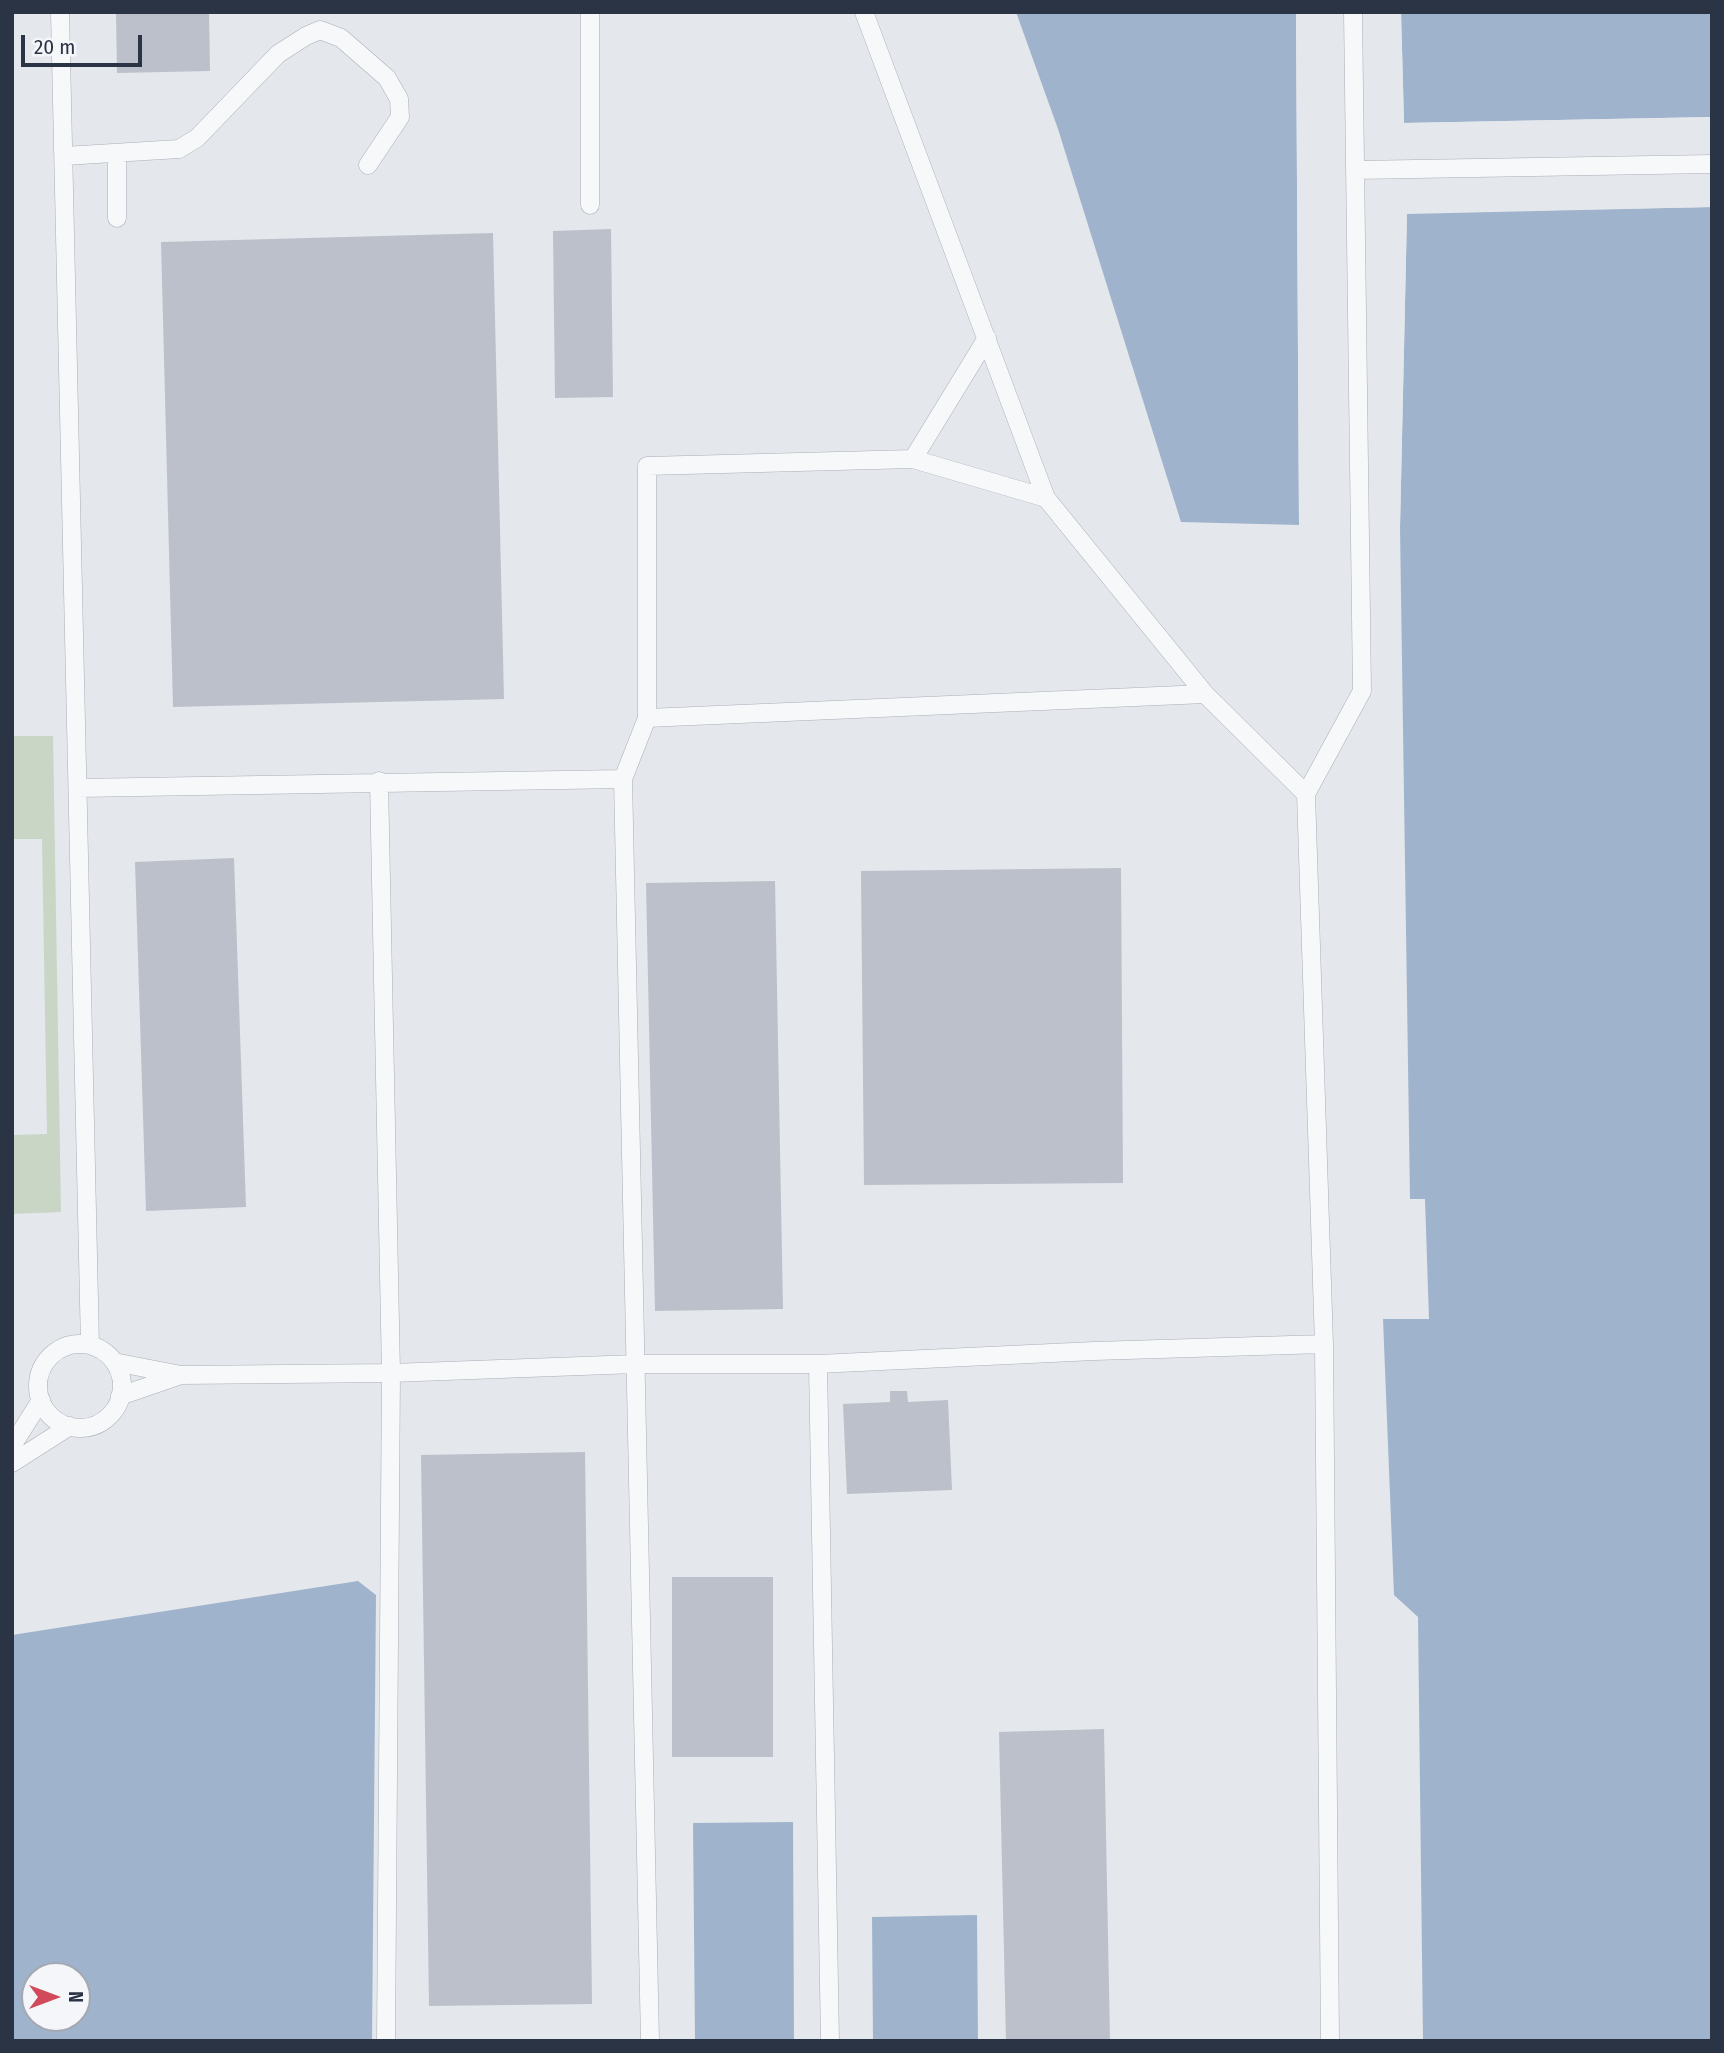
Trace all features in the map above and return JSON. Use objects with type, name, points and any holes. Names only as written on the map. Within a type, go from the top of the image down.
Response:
[{"type":"lane","points":[[60,12],[90,1345]]},
{"type":"lane","points":[[590,12],[590,205]]},
{"type":"lane","points":[[864,12],[1046,498],[1205,694],[1306,794]]},
{"type":"lane","points":[[1330,2041],[1324,1344],[1306,794],[1362,691],[1353,12]]},
{"type":"lane","points":[[64,156],[178,149],[197,138],[278,54],[320,30],[341,38],[387,78],[399,99],[400,117],[368,165]]},
{"type":"lane","points":[[117,153],[117,218]]},
{"type":"lane","points":[[1356,170],[1712,164]]},
{"type":"lane","points":[[912,459],[987,338]]},
{"type":"lane","points":[[650,2041],[623,779],[647,718],[647,466],[912,459],[1046,498]]},
{"type":"lane","points":[[647,718],[1205,694]]},
{"type":"lane","points":[[78,788],[623,779]]},
{"type":"lane","points":[[379,781],[391,1373],[386,2041]]},
{"type":"lane","points":[[114,1362],[181,1375],[391,1373],[636,1364],[818,1364],[1094,1350],[1324,1344]]},
{"type":"lane","points":[[90,1345],[108,1354],[114,1362],[119,1373],[120,1396],[107,1418],[83,1428],[57,1421],[47,1413],[38,1388],[39,1375],[53,1353],[65,1346],[90,1345]]},
{"type":"lane","points":[[818,1364],[830,2041]]},
{"type":"lane","points":[[120,1396],[181,1375]]},
{"type":"lane","points":[[12,1446],[41,1401]]},
{"type":"lane","points":[[12,1463],[70,1426]]},
{"type":"green space","points":[[12,736],[53,736],[61,1212],[12,1214],[12,1135],[47,1134],[42,839],[12,839]]},
{"type":"water","points":[[1016,12],[1296,12],[1299,525],[1181,522],[1058,129]]},
{"type":"water","points":[[1401,12],[1712,12],[1712,117],[1404,123]]},
{"type":"water","points":[[1712,207],[1712,2041],[1423,2041],[1418,1617],[1394,1595],[1383,1319],[1429,1319],[1425,1199],[1410,1199],[1400,527],[1407,213]]},
{"type":"water","points":[[358,1581],[376,1595],[372,2041],[12,2041],[12,1635]]},
{"type":"water","points":[[793,1822],[794,2041],[695,2041],[693,1823]]},
{"type":"water","points":[[977,1915],[978,2041],[873,2041],[872,1917]]},
{"type":"pier","points":[[1296,12],[1299,12],[1303,525],[1299,525]]},
{"type":"pier","points":[[1398,12],[1401,12],[1404,123],[1712,117],[1712,121],[1402,127]]},
{"type":"pier","points":[[1712,204],[1712,207],[1407,214],[1400,527],[1396,527],[1404,211]]},
{"type":"building","points":[[116,12],[209,12],[210,71],[117,73]]},
{"type":"building","points":[[611,229],[613,397],[555,398],[553,231]]},
{"type":"building","points":[[493,233],[504,699],[173,707],[161,242]]},
{"type":"building","points":[[234,858],[246,1207],[146,1211],[135,862]]},
{"type":"building","points":[[1121,868],[1123,1183],[864,1185],[861,871]]},
{"type":"building","points":[[775,881],[783,1309],[655,1311],[646,883]]},
{"type":"building","points":[[890,1391],[907,1391],[908,1402],[948,1400],[952,1490],[847,1494],[843,1404],[890,1402]]},
{"type":"building","points":[[585,1452],[592,2004],[429,2006],[421,1455]]},
{"type":"building","points":[[672,1577],[773,1577],[773,1757],[672,1757]]},
{"type":"building","points":[[1104,1729],[1110,2041],[1006,2041],[999,1732]]}]
